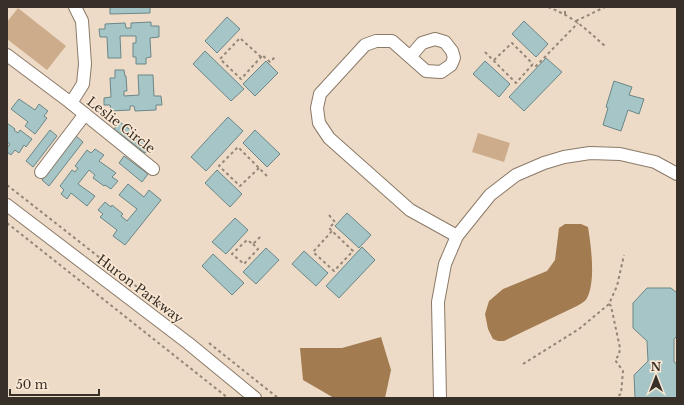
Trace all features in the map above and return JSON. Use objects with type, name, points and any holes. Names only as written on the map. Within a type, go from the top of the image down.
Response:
[{"type":"street","name":"Leslie Circle","points":[[71,103],[83,84],[85,64],[82,21],[76,7]]},
{"type":"street","points":[[410,57],[392,41],[376,41],[365,45],[320,94],[317,108],[319,123],[329,138],[410,210],[457,236]]},
{"type":"street","name":"Leslie Circle","points":[[7,55],[71,103],[153,169]]},
{"type":"street","points":[[40,172],[85,114]]},
{"type":"street","points":[[440,398],[438,302],[445,264],[457,236],[490,195],[516,175],[564,157],[590,153],[620,154],[655,162],[677,174]]},
{"type":"street","name":"Huron Parkway","points":[[7,205],[188,343],[255,398]]},
{"type":"path","points":[[548,7],[565,14],[577,22],[606,47]]},
{"type":"path","points":[[565,7],[565,14]]},
{"type":"path","points":[[494,61],[512,43],[536,66],[577,22],[605,7]]},
{"type":"path","points":[[261,57],[241,79],[220,59],[240,38],[261,57],[262,55],[270,62],[276,56]]},
{"type":"path","points":[[485,52],[516,83],[533,64]]},
{"type":"path","points":[[259,168],[240,186],[219,166],[238,147],[259,168],[268,177]]},
{"type":"path","points":[[7,185],[182,322]]},
{"type":"path","points":[[329,215],[335,222],[329,228],[354,251],[334,271],[313,252],[332,231]]},
{"type":"path","points":[[7,223],[228,398]]},
{"type":"path","points":[[253,244],[261,236]]},
{"type":"path","points":[[247,240],[253,244],[258,249],[244,264],[232,254],[247,240]]},
{"type":"path","points":[[523,364],[579,329],[609,304],[617,286],[624,255]]},
{"type":"path","points":[[609,304],[611,306],[620,348],[619,355],[615,360],[623,371],[621,394],[618,396]]},
{"type":"path","points":[[206,341],[278,398]]},
{"type":"shaded area","points":[[18,8],[66,46],[47,70],[7,39],[7,22]]},
{"type":"shaded area","points":[[478,133],[510,143],[504,162],[472,152]]},
{"type":"shaded area","points":[[565,224],[581,224],[588,227],[592,273],[590,291],[586,299],[577,306],[504,341],[493,339],[488,329],[485,314],[489,301],[503,289],[547,271],[555,260],[559,228]]},
{"type":"shaded area","points":[[381,337],[391,370],[385,398],[334,398],[303,380],[300,348],[342,348]]},
{"type":"building","points":[[110,7],[150,7],[150,13],[110,14]]},
{"type":"building","points":[[227,17],[240,29],[217,53],[205,41]]},
{"type":"building","points":[[524,21],[548,44],[536,57],[512,34]]},
{"type":"building","points":[[151,22],[151,26],[159,26],[159,37],[150,38],[151,57],[146,58],[146,64],[136,64],[136,57],[133,57],[133,43],[136,43],[136,36],[120,36],[121,58],[108,58],[107,37],[100,37],[99,29],[105,29],[105,24],[125,23],[126,28],[131,28],[131,23]]},
{"type":"building","points":[[205,51],[244,89],[231,101],[193,64]]},
{"type":"building","points":[[546,58],[562,72],[524,111],[509,97]]},
{"type":"building","points":[[266,61],[278,73],[255,96],[243,84]]},
{"type":"building","points":[[485,61],[510,84],[499,97],[473,74]]},
{"type":"building","points":[[115,70],[124,70],[127,91],[124,91],[124,96],[139,95],[138,75],[153,75],[154,96],[161,96],[162,105],[156,105],[156,110],[135,111],[134,106],[130,106],[130,110],[111,111],[110,105],[104,105],[104,98],[111,97],[110,78],[115,78]]},
{"type":"building","points":[[614,81],[632,87],[629,95],[644,99],[639,114],[628,110],[621,131],[603,125],[608,108],[606,107]]},
{"type":"building","points":[[19,99],[35,110],[39,104],[48,111],[44,116],[47,118],[35,134],[25,126],[28,122],[11,109]]},
{"type":"building","points":[[228,117],[243,131],[206,171],[191,157]]},
{"type":"building","points":[[120,122],[151,146],[145,153],[114,129]]},
{"type":"building","points":[[7,123],[18,133],[20,130],[32,139],[26,147],[24,145],[19,153],[15,150],[11,155],[7,152],[7,148],[10,144],[7,142]]},
{"type":"building","points":[[50,130],[57,136],[33,167],[26,161]]},
{"type":"building","points":[[255,130],[280,154],[267,167],[243,143]]},
{"type":"building","points":[[76,136],[83,142],[49,186],[42,180]]},
{"type":"building","points":[[95,149],[104,155],[99,161],[116,173],[112,177],[118,181],[111,189],[93,178],[95,175],[89,170],[78,184],[95,196],[87,206],[71,193],[67,199],[61,194],[64,190],[60,186],[72,170],[75,172],[78,168],[75,166],[87,150],[91,153]]},
{"type":"building","points":[[124,156],[148,174],[142,182],[119,163]]},
{"type":"building","points":[[217,170],[242,194],[230,207],[205,183]]},
{"type":"building","points":[[128,184],[144,197],[149,190],[161,200],[125,245],[113,236],[117,230],[100,217],[103,214],[98,210],[105,202],[111,207],[112,205],[123,214],[121,216],[127,221],[137,209],[119,195]]},
{"type":"building","points":[[347,213],[371,235],[359,248],[335,226]]},
{"type":"building","points":[[235,218],[248,230],[226,254],[212,242]]},
{"type":"building","points":[[362,247],[375,260],[339,298],[326,286]]},
{"type":"building","points":[[266,248],[279,260],[256,284],[243,272]]},
{"type":"building","points":[[304,251],[328,273],[316,286],[292,264]]},
{"type":"building","points":[[213,254],[244,283],[232,295],[202,266]]},
{"type":"building","points":[[647,288],[671,288],[677,293],[677,336],[674,339],[674,362],[677,364],[677,398],[635,398],[634,375],[648,361],[647,341],[633,328],[633,303]]}]
